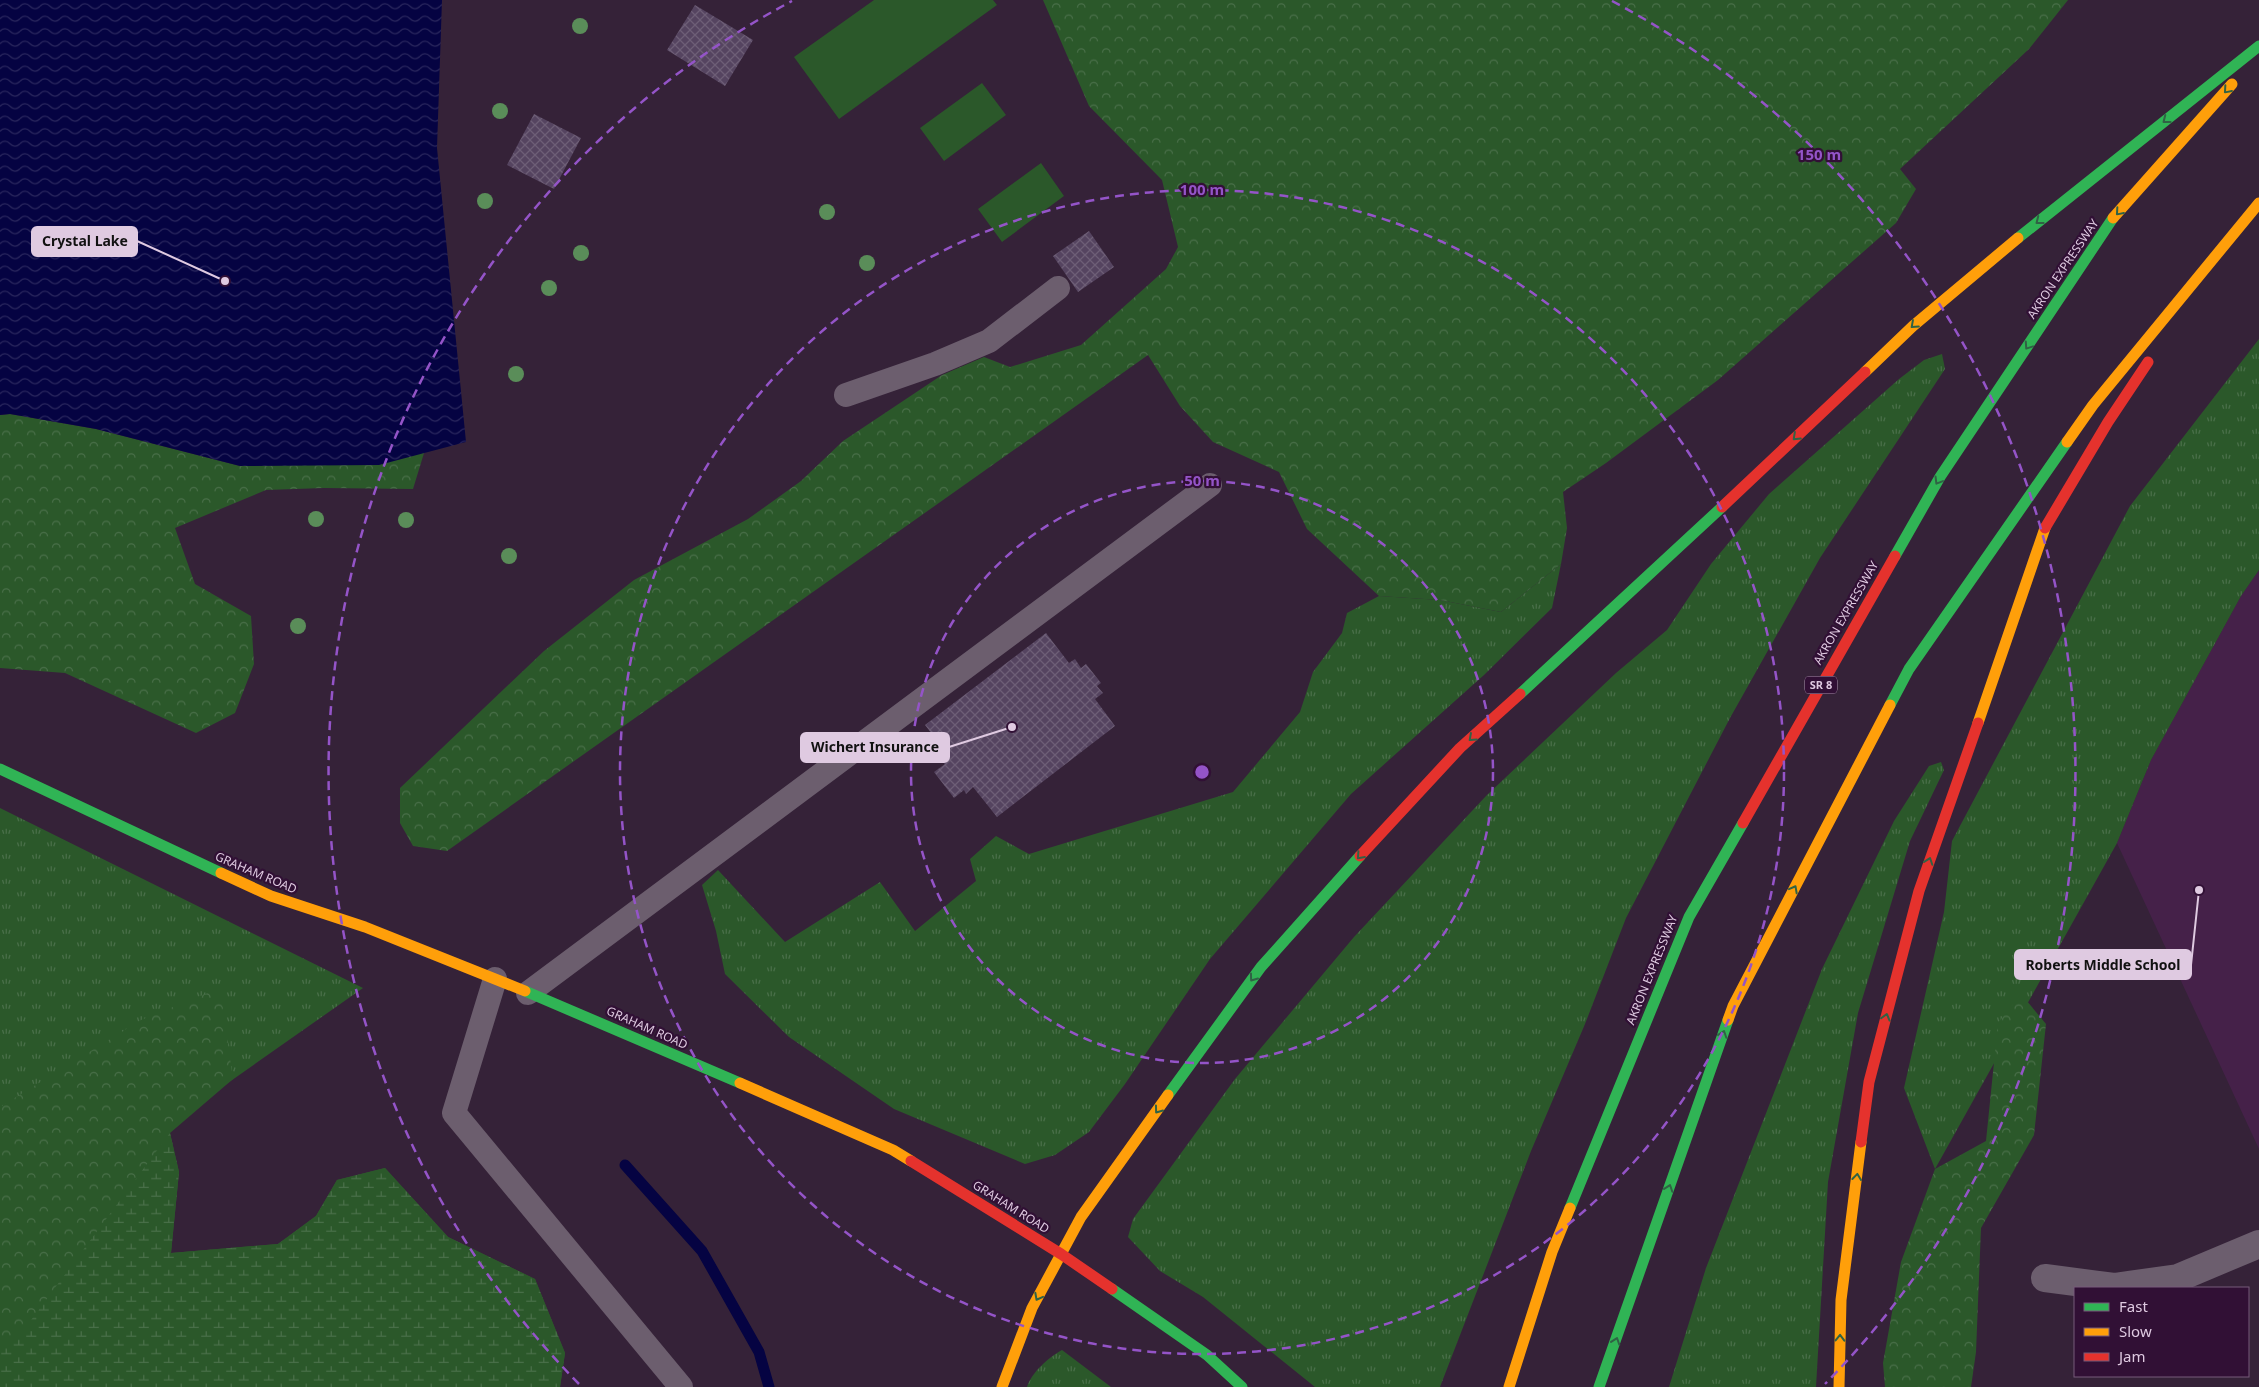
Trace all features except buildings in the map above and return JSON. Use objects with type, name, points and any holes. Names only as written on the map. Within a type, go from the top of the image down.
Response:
[{"type":"main road","points":[[1002,1387],[1032,1308],[1081,1217],[1261,968],[1369,845],[1460,748],[1640,584],[1920,320],[1973,274],[2259,46]]},
{"type":"main road","name":"AKRON EXPRESSWAY","points":[[1509,1387],[1552,1252],[1689,917],[1940,477],[2113,218],[2259,53]]},
{"type":"main road","points":[[1600,1387],[1733,1006],[1909,668],[2093,405],[2243,221],[2259,204]]},
{"type":"main road","points":[[2168,334],[2243,221]]},
{"type":"main road","points":[[1839,1387],[1841,1300],[1869,1082],[1919,890],[2048,521],[2108,422],[2157,350]]},
{"type":"main road","name":"GRAHAM ROAD","points":[[0,769],[106,821],[271,896],[365,927],[495,979],[893,1150],[1061,1254],[1207,1355],[1242,1387]]},
{"type":"street","points":[[2120,1287],[2178,1278],[2259,1244]]},
{"type":"street","points":[[2045,1278],[2107,1287]]},
{"type":"lane","points":[[846,395],[935,364],[990,341],[1058,288]]},
{"type":"lane","points":[[528,993],[1210,486]]},
{"type":"lane","points":[[495,979],[454,1114],[681,1387]]},
{"type":"shaded area","points":[[2259,570],[2259,1149],[2117,843],[2151,760],[2241,596]]},
{"type":"green space","points":[[874,0],[993,0],[997,5],[839,119],[794,57]]},
{"type":"green space","points":[[1043,0],[2068,0],[2029,49],[1900,169],[1916,189],[1896,223],[1718,380],[1606,463],[1563,492],[1567,528],[1561,564],[1501,612],[1440,600],[1379,596],[1307,529],[1279,472],[1213,442],[1180,406],[1148,355],[447,851],[413,846],[400,823],[400,788],[544,651],[634,580],[748,519],[801,481],[843,441],[942,375],[984,357],[1010,367],[1081,345],[1166,269],[1178,247],[1162,180],[1089,106]]},
{"type":"green space","points":[[982,83],[1006,115],[944,161],[920,128]]},
{"type":"green space","points":[[1041,163],[1064,196],[1002,242],[978,209]]},
{"type":"green space","points":[[2259,339],[2259,570],[2241,596],[2151,760],[2117,843],[1935,1169],[1904,1088],[1944,912],[1952,841],[2130,506]]},
{"type":"green space","points":[[1942,354],[1945,369],[1820,558],[1730,718],[1626,918],[1585,1024],[1531,1151],[1440,1387],[1315,1387],[1203,1297],[1160,1271],[1128,1237],[1133,1219],[1235,1079],[1354,937],[1486,796],[1616,673],[1667,630],[1711,564],[1769,494],[1899,379],[1924,360]]},
{"type":"green space","points":[[10,414],[96,429],[240,466],[424,453],[413,489],[324,488],[266,490],[175,528],[195,584],[251,616],[254,664],[235,713],[196,733],[65,673],[0,668],[0,415]]},
{"type":"green space","points":[[1561,564],[1552,608],[1484,675],[1351,794],[1210,959],[1125,1084],[1089,1132],[1055,1155],[1025,1164],[894,1109],[789,1037],[725,974],[716,931],[702,885],[718,870],[785,942],[880,882],[915,931],[976,881],[970,859],[996,836],[1029,854],[1233,792],[1300,712],[1313,672],[1342,633],[1347,613],[1379,596],[1440,600],[1501,612]]},
{"type":"green space","points":[[1941,762],[1944,770],[1910,841],[1858,1013],[1828,1182],[1816,1387],[1669,1387],[1706,1268],[1822,969],[1894,821],[1929,766]]},
{"type":"green space","points":[[0,808],[363,988],[0,1243]]},
{"type":"green space","points":[[220,988],[233,1079],[170,1133],[179,1172],[171,1253],[278,1244],[316,1216],[337,1180],[385,1168],[448,1237],[535,1279],[565,1353],[560,1387],[0,1387],[0,1107],[141,1020]]},
{"type":"green space","points":[[2021,994],[2046,1024],[2034,1135],[1981,1228],[1976,1352],[1971,1387],[1885,1387],[1883,1363],[1901,1262],[1935,1169],[1986,1141],[1998,1023]]},
{"type":"green space","points":[[170,1133],[179,1172],[171,1253],[278,1244],[316,1216],[337,1180],[385,1168],[448,1237],[535,1279],[565,1353],[560,1387],[0,1387],[0,1351],[17,1339]]},
{"type":"green space","points":[[1062,1350],[1111,1387],[1027,1387],[1029,1381],[1041,1366]]},
{"type":"water","points":[[0,0],[442,0],[437,148],[466,442],[379,465],[240,466],[96,429],[10,414],[0,415]]},
{"type":"waterway","points":[[625,1165],[702,1251],[759,1352],[769,1387]]},
{"type":"traffic: fast","points":[[2018,238],[2259,46]]},
{"type":"traffic: fast","points":[[1895,556],[1940,477],[2113,218]]},
{"type":"traffic: fast","points":[[1890,705],[1909,669],[2067,442]]},
{"type":"traffic: fast","points":[[1520,694],[1722,507]]},
{"type":"traffic: fast","points":[[0,769],[221,873]]},
{"type":"traffic: fast","points":[[1570,1208],[1689,917],[1743,823]]},
{"type":"traffic: fast","points":[[1168,1095],[1261,967],[1360,856]]},
{"type":"traffic: fast","points":[[525,991],[740,1083]]},
{"type":"traffic: fast","points":[[1599,1387],[1728,1020]]},
{"type":"traffic: fast","points":[[1112,1289],[1207,1355],[1242,1387]]},
{"type":"traffic: slow","points":[[2113,218],[2232,84]]},
{"type":"traffic: slow","points":[[2067,442],[2093,405],[2259,203]]},
{"type":"traffic: slow","points":[[1865,372],[1913,326],[2018,238]]},
{"type":"traffic: slow","points":[[1978,723],[2045,528]]},
{"type":"traffic: slow","points":[[1728,1020],[1733,1006],[1890,705]]},
{"type":"traffic: slow","points":[[221,873],[271,896],[365,927],[525,991]]},
{"type":"traffic: slow","points":[[740,1083],[893,1150],[911,1161]]},
{"type":"traffic: slow","points":[[1002,1387],[1032,1308],[1081,1217],[1168,1095]]},
{"type":"traffic: slow","points":[[1839,1387],[1841,1300],[1861,1142]]},
{"type":"traffic: slow","points":[[1509,1387],[1552,1252],[1570,1208]]},
{"type":"traffic: jam","points":[[2045,528],[2108,422],[2148,362]]},
{"type":"traffic: jam","points":[[1722,507],[1865,372]]},
{"type":"traffic: jam","points":[[1743,823],[1895,556]]},
{"type":"traffic: jam","points":[[1360,856],[1460,748],[1520,694]]},
{"type":"traffic: jam","points":[[1861,1142],[1869,1082],[1919,891],[1978,723]]},
{"type":"traffic: jam","points":[[911,1161],[1061,1254],[1112,1289]]},
{"type":"place","name":"Crystal Lake","points":[[225,281]]},
{"type":"place","name":"Wichert Insurance","points":[[1012,727]]},
{"type":"place","name":"Roberts Middle School","points":[[2199,890]]}]
